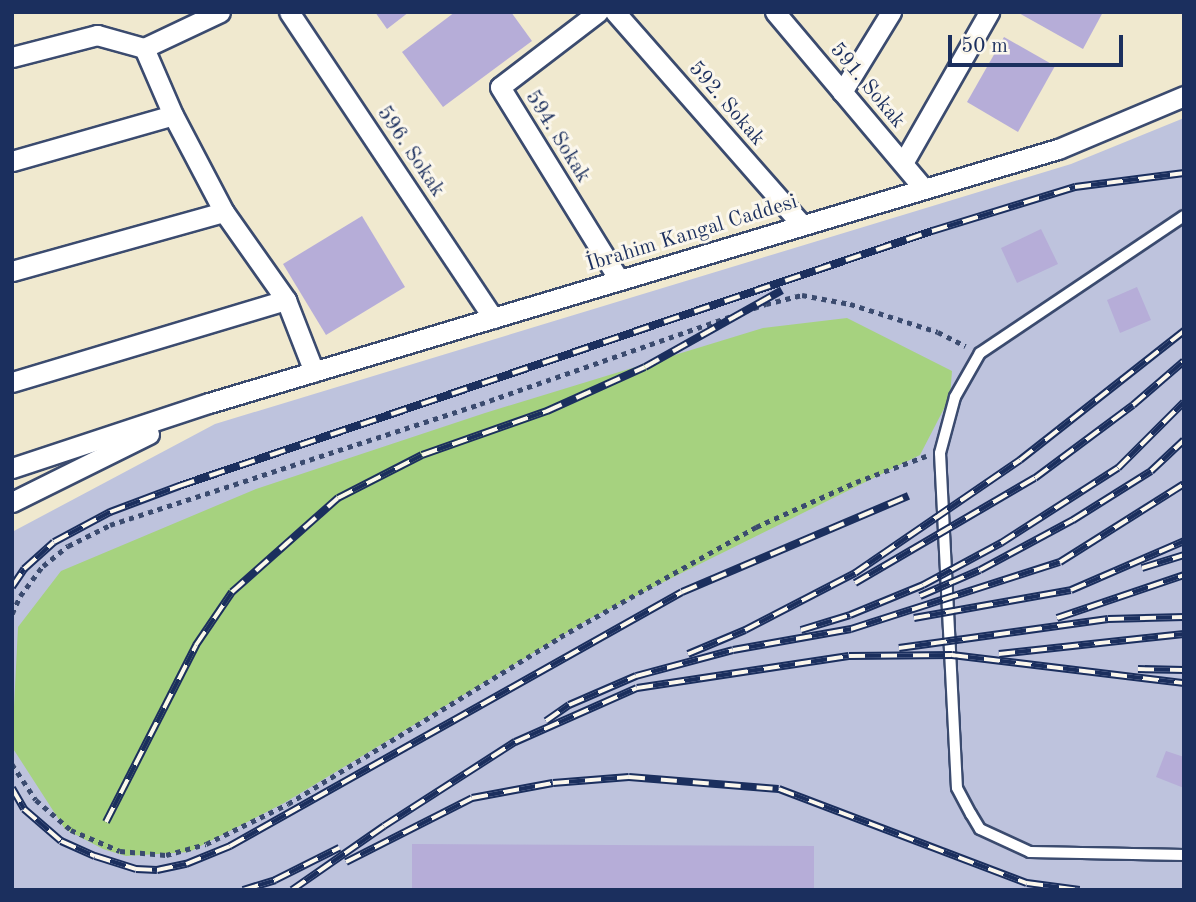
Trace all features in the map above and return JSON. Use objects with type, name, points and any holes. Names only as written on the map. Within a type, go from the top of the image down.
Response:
[{"type":"street","points":[[12,57],[97,35],[144,48],[220,12]]},
{"type":"street","name":"596. Sokak","points":[[289,12],[493,318]]},
{"type":"street","name":"594. Sokak","points":[[598,12],[500,86],[619,280]]},
{"type":"street","name":"592. Sokak","points":[[615,12],[802,225]]},
{"type":"street","name":"591. Sokak","points":[[775,12],[924,189]]},
{"type":"street","points":[[842,92],[891,12]]},
{"type":"street","points":[[903,163],[989,12]]},
{"type":"street","points":[[144,48],[173,116],[224,212],[286,300],[314,372]]},
{"type":"street","name":"İbrahim Kangal Caddesi","points":[[12,468],[209,403],[1058,149],[1184,96]]},
{"type":"street","points":[[12,162],[173,116]]},
{"type":"street","points":[[12,271],[224,212]]},
{"type":"street","points":[[12,382],[286,300]]},
{"type":"street","name":"İbrahim Kangal Caddesi","points":[[12,502],[209,403]]},
{"type":"lane","points":[[1184,216],[980,353],[955,397],[940,453],[952,631],[957,788],[980,829],[1030,852],[1184,855]]},
{"type":"path","points":[[12,614],[20,596],[43,566],[68,546],[110,525],[480,404],[766,304],[802,295],[850,304],[938,332],[980,353]]},
{"type":"path","points":[[12,764],[36,800],[71,830],[120,851],[166,855],[206,844],[288,804],[560,637],[756,527],[856,482],[916,458],[940,453]]},
{"type":"shaded area","points":[[1184,118],[1184,890],[12,890],[12,532],[215,424],[1071,164]]},
{"type":"green space","points":[[847,318],[952,371],[950,397],[920,455],[593,617],[284,803],[189,852],[126,856],[103,849],[65,829],[12,747],[18,627],[61,571],[256,489],[485,413],[763,328]]},
{"type":"building","points":[[375,12],[409,12],[387,29]]},
{"type":"building","points":[[455,12],[511,12],[532,41],[443,107],[402,52]]},
{"type":"building","points":[[1017,12],[1103,12],[1083,49]]},
{"type":"building","points":[[1004,37],[1055,66],[1018,132],[967,102]]},
{"type":"building","points":[[362,216],[405,287],[326,335],[283,264]]},
{"type":"building","points":[[1041,229],[1058,264],[1017,283],[1001,248]]},
{"type":"building","points":[[1137,287],[1151,320],[1120,333],[1107,300]]},
{"type":"building","points":[[1166,751],[1184,757],[1184,788],[1156,777]]},
{"type":"building","points":[[412,844],[814,846],[814,890],[412,890]]},
{"type":"railway","points":[[12,587],[24,569],[54,542],[110,512],[179,486],[932,231],[1075,187],[1184,173]]},
{"type":"railway","points":[[106,822],[196,645],[232,592],[338,498],[422,455],[547,411],[645,367],[782,290]]},
{"type":"railway","points":[[688,654],[745,630],[855,573],[1020,460],[1184,331]]},
{"type":"railway","points":[[855,583],[1035,478],[1133,405],[1184,361]]},
{"type":"railway","points":[[801,630],[850,615],[923,585],[1001,543],[1118,468],[1184,402]]},
{"type":"railway","points":[[920,596],[980,570],[1073,520],[1151,471],[1184,440]]},
{"type":"railway","points":[[546,721],[569,705],[636,676],[733,650],[851,629],[1060,562],[1184,484]]},
{"type":"railway","points":[[12,788],[24,809],[61,841],[95,856],[136,869],[157,870],[186,864],[230,846],[682,592],[908,496]]},
{"type":"railway","points":[[914,618],[1071,590],[1184,541]]},
{"type":"railway","points":[[1142,568],[1184,555]]},
{"type":"railway","points":[[1057,618],[1184,575]]},
{"type":"railway","points":[[899,648],[1108,619],[1184,617]]},
{"type":"railway","points":[[999,654],[1184,634]]},
{"type":"railway","points":[[292,890],[384,826],[515,742],[637,688],[849,656],[952,655],[1184,683]]},
{"type":"railway","points":[[1138,669],[1184,670]]},
{"type":"railway","points":[[346,862],[472,798],[553,783],[629,777],[779,789],[1027,883],[1080,890]]},
{"type":"railway","points":[[243,890],[275,880],[339,848]]}]
